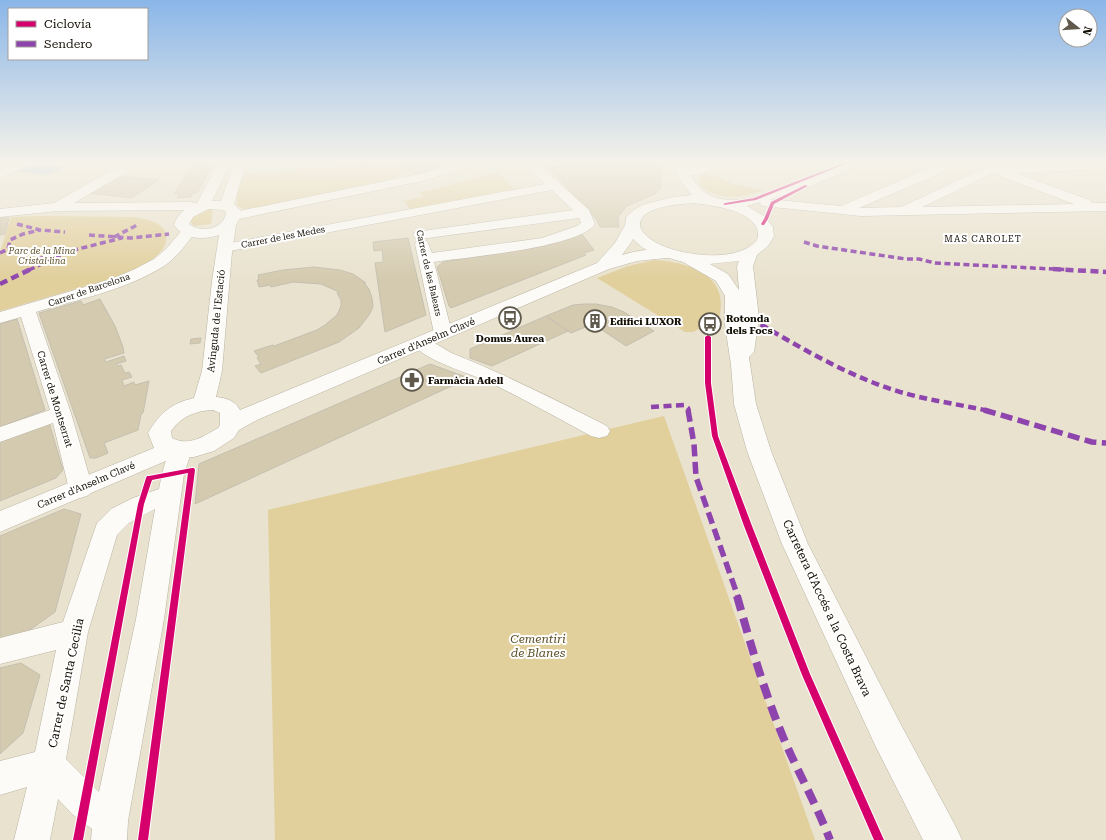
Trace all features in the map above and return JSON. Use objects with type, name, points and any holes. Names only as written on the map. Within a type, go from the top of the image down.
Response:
[{"type":"main road","name":"Avinguda de l'Estació","points":[[203,403],[211,373],[221,274],[233,201]]},
{"type":"main road","points":[[666,201],[660,202],[641,211],[636,215],[633,223],[636,234],[655,248],[670,254],[688,258],[722,259],[750,252],[761,245],[766,236],[765,227],[757,218],[730,205],[712,201]]},
{"type":"main road","points":[[730,205],[756,201]]},
{"type":"main road","points":[[757,218],[767,203]]},
{"type":"main road","points":[[213,205],[228,227],[191,229],[185,216],[201,207],[213,205]]},
{"type":"main road","name":"Carrer d'Anselm Clavé","points":[[603,266],[617,253],[626,239],[633,223]]},
{"type":"main road","name":"Carretera d'Accés a la Costa Brava","points":[[741,365],[750,318],[745,266],[750,252]]},
{"type":"main road","name":"Carrer d'Anselm Clavé","points":[[0,522],[177,449],[194,449],[206,445],[226,433],[238,418],[603,266],[636,256],[670,254]]},
{"type":"main road","name":"Carretera d'Accés a la Costa Brava","points":[[688,258],[722,278],[734,296],[734,325],[741,365],[745,404],[759,451],[795,544],[887,733],[943,840]]},
{"type":"main road","points":[[177,449],[162,443],[159,433],[165,422],[177,412],[203,403],[217,404],[226,407],[238,418]]},
{"type":"street","points":[[0,207],[41,204],[53,207],[64,201]]},
{"type":"street","points":[[0,213],[53,207],[201,207],[204,201]]},
{"type":"street","points":[[228,227],[328,201]]},
{"type":"street","name":"Carrer de les Medes","points":[[228,227],[414,212],[472,201]]},
{"type":"street","points":[[426,258],[544,242],[582,229],[588,224],[584,213],[571,201]]},
{"type":"street","points":[[840,210],[861,201]]},
{"type":"street","points":[[902,211],[921,201]]},
{"type":"street","points":[[1087,201],[1102,207]]},
{"type":"street","points":[[767,203],[840,210],[902,211],[1102,207]]},
{"type":"street","points":[[143,207],[166,213],[191,229]]},
{"type":"street","name":"Carrer de les Balears","points":[[414,212],[443,333]]},
{"type":"street","points":[[420,235],[584,213]]},
{"type":"street","name":"Carrer de Barcelona","points":[[0,318],[118,282],[141,272],[159,262],[171,252],[191,229]]},
{"type":"street","name":"Carrer de Montserrat","points":[[27,310],[61,413],[81,489]]},
{"type":"street","points":[[421,343],[434,352],[496,378],[599,431]]},
{"type":"street","points":[[0,435],[61,413]]},
{"type":"street","points":[[109,831],[150,619],[177,449]]},
{"type":"street","name":"Carrer de Santa Cecilia","points":[[32,840],[49,765],[74,632],[106,530],[120,516],[141,504],[170,495]]},
{"type":"street","points":[[0,651],[74,632]]},
{"type":"street","points":[[0,778],[49,765],[109,831]]},
{"type":"green space","points":[[237,201],[295,201],[248,211],[237,206]]},
{"type":"green space","points":[[404,201],[451,201],[410,209]]},
{"type":"green space","points":[[213,208],[211,224],[194,226],[189,219],[201,210]]},
{"type":"green space","name":"Parc de la Mina Cristal·lina","points":[[11,217],[133,217],[157,223],[166,234],[166,241],[164,247],[155,257],[143,265],[126,273],[108,280],[0,311],[0,252]]},
{"type":"green space","points":[[654,260],[667,261],[693,268],[704,274],[712,281],[718,291],[721,303],[719,318],[693,332],[685,332],[597,278],[628,266]]},
{"type":"green space","name":"Cementiri de Blanes","points":[[664,416],[815,840],[275,840],[268,510]]},
{"type":"building","points":[[580,201],[638,201],[627,206],[618,217],[619,227],[600,227],[597,220]]},
{"type":"building","points":[[0,218],[9,218],[5,234],[0,235]]},
{"type":"building","points":[[581,233],[594,250],[584,253],[586,255],[451,308],[449,306],[437,267],[443,262],[545,246]]},
{"type":"building","points":[[408,238],[426,315],[385,332],[375,263],[383,262],[382,250],[374,251],[373,242]]},
{"type":"building","points":[[314,267],[340,270],[353,274],[366,283],[364,283],[369,289],[373,307],[369,315],[359,328],[339,342],[261,373],[255,366],[261,364],[257,358],[259,357],[254,351],[273,345],[274,346],[317,330],[337,315],[341,306],[341,300],[337,293],[339,292],[321,284],[293,282],[271,287],[270,285],[259,287],[257,280],[259,280],[258,275],[283,270]]},
{"type":"building","points":[[100,299],[115,326],[124,353],[104,359],[106,362],[124,356],[126,361],[116,364],[118,366],[121,365],[125,373],[129,372],[132,377],[122,380],[124,386],[134,382],[135,385],[149,381],[138,430],[104,443],[108,453],[96,458],[90,458],[39,313],[81,301],[83,305]]},
{"type":"building","name":"Edifici LUXOR","points":[[596,304],[612,307],[624,312],[654,331],[626,346],[596,326],[588,326],[571,333],[546,316],[573,305]]},
{"type":"building","points":[[546,316],[568,331],[492,366],[470,358],[470,349]]},
{"type":"building","points":[[17,319],[45,410],[0,427],[0,324]]},
{"type":"building","points":[[201,338],[200,343],[190,344],[191,339]]},
{"type":"building","points":[[430,364],[469,378],[195,504],[199,464]]},
{"type":"building","points":[[49,422],[63,470],[56,478],[0,501],[0,440]]},
{"type":"building","points":[[64,509],[81,514],[55,612],[27,632],[0,639],[0,536]]},
{"type":"building","points":[[21,663],[40,675],[23,733],[0,754],[0,668]]},
{"type":"marked path","points":[[17,224],[40,230],[65,232]]},
{"type":"marked path","points":[[114,237],[139,224]]},
{"type":"marked path","points":[[0,253],[8,249],[10,240],[23,234],[40,230]]},
{"type":"marked path","points":[[89,235],[131,238],[169,234]]},
{"type":"marked path","points":[[0,284],[70,251],[122,238]]},
{"type":"marked path","points":[[804,242],[817,246],[906,259],[919,259],[935,263],[1106,272]]},
{"type":"marked path","points":[[28,261],[55,255]]},
{"type":"marked path","points":[[750,318],[790,342],[842,369],[883,386],[938,402],[987,411],[1092,442],[1106,443]]},
{"type":"marked path","points":[[651,407],[684,405],[688,408],[694,444],[696,477],[734,583],[751,647],[781,732],[821,816],[830,840]]},
{"type":"cycle path","points":[[725,204],[742,201]]},
{"type":"cycle path","points":[[763,224],[772,203],[776,201]]},
{"type":"cycle path","points":[[708,337],[708,383],[715,436],[806,675],[879,840]]},
{"type":"cycle path","points":[[78,840],[141,504],[149,478],[192,470],[143,840]]},
{"type":"place","name":"Domus Aurea","points":[[510,318]]},
{"type":"place","name":"Edifici LUXOR","points":[[595,321]]},
{"type":"place","name":"Rotonda dels Focs","points":[[710,324]]},
{"type":"place","name":"Farmàcia Adell","points":[[412,380]]},
{"type":"district","name":"MAS CAROLET","points":[[983,239]]}]
